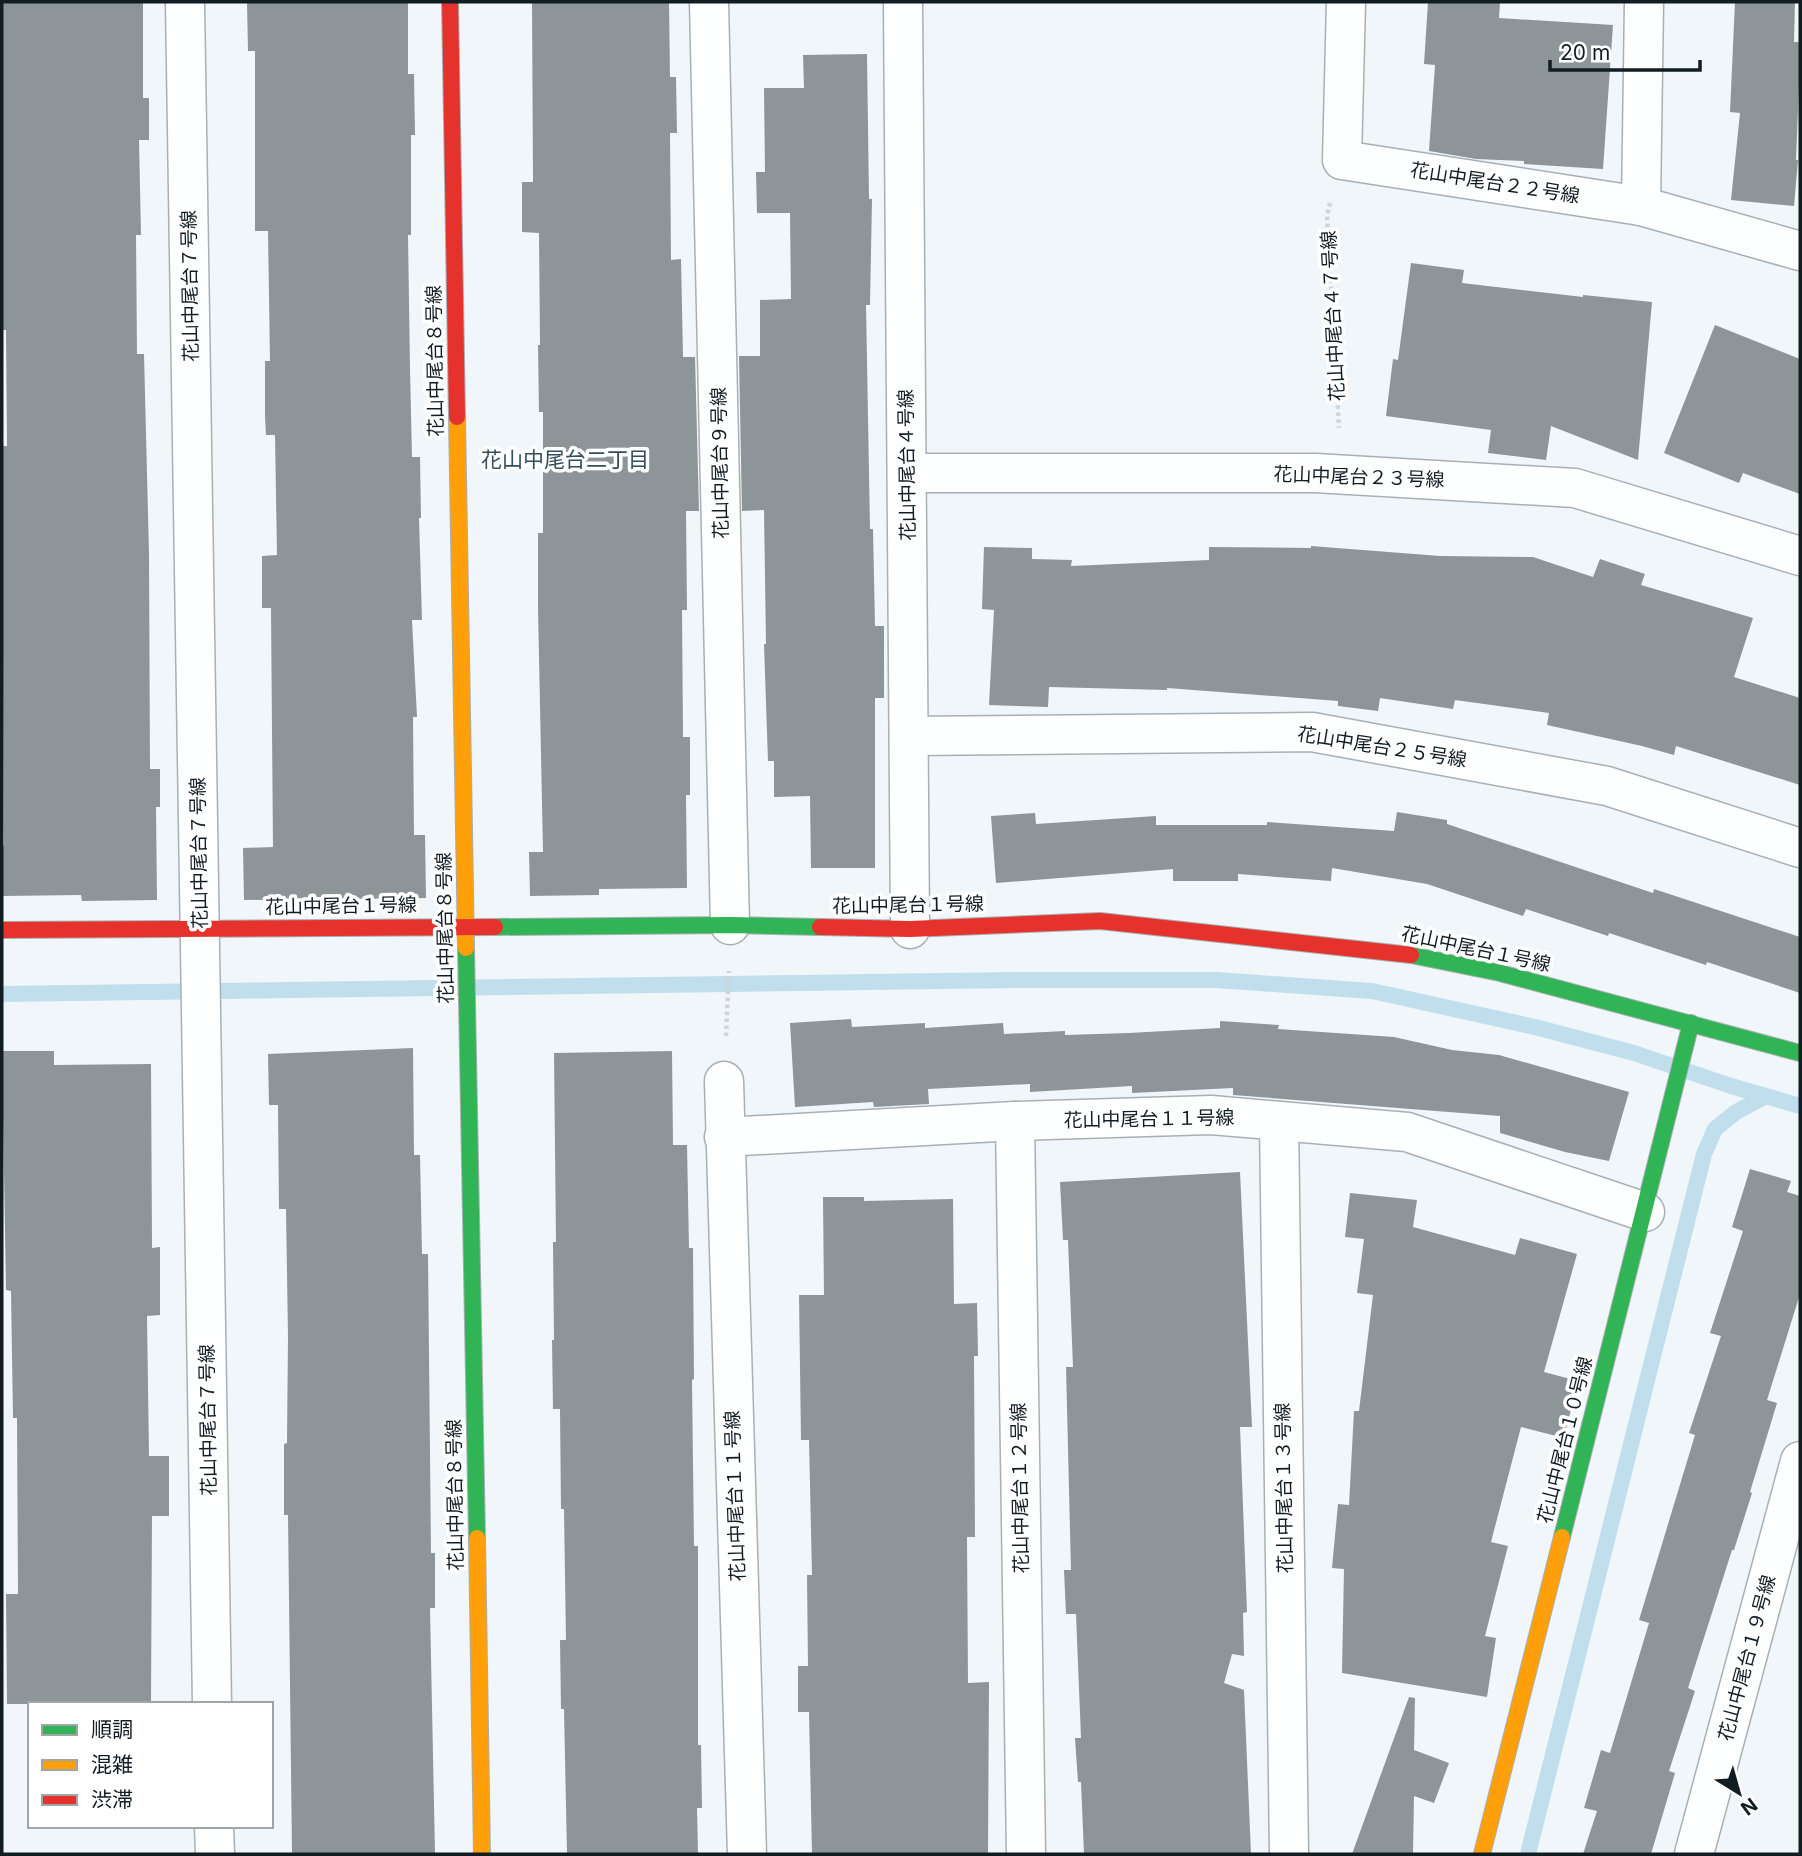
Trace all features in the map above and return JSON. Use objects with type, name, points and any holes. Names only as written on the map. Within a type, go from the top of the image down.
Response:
[{"type":"street","name":"花山中尾台７号線","points":[[185,2],[212,1702]]},
{"type":"street","name":"花山中尾台８号線","points":[[450,2],[481,1854]]},
{"type":"street","name":"花山中尾台９号線","points":[[709,2],[730,925]]},
{"type":"street","name":"花山中尾台４号線","points":[[903,2],[910,929]]},
{"type":"street","points":[[1342,160],[1346,2]]},
{"type":"street","points":[[1641,206],[1644,2]]},
{"type":"street","name":"花山中尾台２２号線","points":[[1342,160],[1641,206],[1800,251]]},
{"type":"street","name":"花山中尾台２３号線","points":[[907,472],[1342,474],[1576,488],[1800,556]]},
{"type":"street","name":"花山中尾台２５号線","points":[[910,736],[1312,732],[1607,786],[1800,848]]},
{"type":"street","name":"花山中尾台１号線","points":[[2,930],[200,943],[466,926],[730,925],[910,929],[1100,921],[1395,952],[1500,973],[1689,1029],[1800,1053]]},
{"type":"street","name":"花山中尾台１０号線","points":[[1482,1854],[1689,1029]]},
{"type":"street","name":"花山中尾台１１号線","points":[[724,1080],[747,1854]]},
{"type":"street","name":"花山中尾台１１号線","points":[[724,1137],[1015,1121],[1211,1115],[1407,1132],[1645,1212]]},
{"type":"street","name":"花山中尾台１２号線","points":[[1015,1121],[1026,1854]]},
{"type":"street","name":"花山中尾台１３号線","points":[[1279,1121],[1289,1854]]},
{"type":"street","name":"花山中尾台１９号線","points":[[1694,1854],[1800,1461]]},
{"type":"street","points":[[214,1828],[215,1854]]},
{"type":"path","name":"花山中尾台４７号線","points":[[1342,160],[1327,216],[1342,474]]},
{"type":"path","points":[[726,1019],[729,964]]},
{"type":"building","points":[[2,2],[143,2],[143,98],[149,98],[149,140],[139,140],[141,235],[136,235],[137,354],[144,354],[149,553],[150,769],[160,769],[160,807],[156,807],[157,900],[82,901],[81,895],[2,896],[2,446],[7,446],[6,330],[2,330]]},
{"type":"building","points":[[247,2],[408,2],[408,74],[414,74],[415,135],[411,135],[411,235],[408,235],[410,370],[412,457],[420,457],[422,620],[412,620],[417,717],[413,717],[414,835],[425,835],[426,898],[244,900],[243,848],[273,847],[271,608],[262,608],[262,556],[277,555],[275,435],[266,435],[265,416],[265,361],[270,361],[268,231],[255,231],[255,51],[248,51]]},
{"type":"building","points":[[532,2],[669,2],[670,77],[676,77],[677,133],[670,133],[671,260],[681,259],[683,357],[695,357],[699,511],[686,511],[687,610],[682,610],[683,737],[690,737],[690,795],[686,795],[687,888],[599,889],[599,895],[530,896],[529,852],[543,852],[538,608],[538,533],[543,533],[543,412],[539,412],[538,345],[539,233],[522,232],[522,182],[533,182]]},
{"type":"building","points":[[1428,2],[1500,2],[1499,18],[1613,25],[1603,169],[1524,164],[1524,161],[1476,159],[1429,151],[1435,65],[1424,64]]},
{"type":"building","points":[[1735,2],[1795,2],[1794,42],[1800,42],[1800,60],[1798,160],[1794,206],[1731,200],[1740,113],[1730,112]]},
{"type":"building","points":[[867,54],[869,199],[872,199],[870,305],[866,305],[870,529],[873,529],[875,626],[884,626],[884,698],[875,698],[875,868],[811,868],[810,796],[774,797],[774,761],[768,761],[764,644],[764,510],[742,511],[739,356],[760,356],[760,300],[791,299],[790,213],[757,213],[756,172],[765,172],[764,88],[804,88],[803,55]]},
{"type":"building","points":[[1411,263],[1464,270],[1462,283],[1652,302],[1638,460],[1551,426],[1546,460],[1488,453],[1491,430],[1386,416],[1393,359],[1398,360]]},
{"type":"building","points":[[1715,325],[1800,359],[1800,494],[1743,473],[1739,483],[1664,453]]},
{"type":"building","points":[[1311,546],[1440,556],[1533,557],[1593,577],[1600,559],[1645,574],[1641,585],[1753,618],[1734,677],[1800,698],[1800,785],[1676,746],[1674,755],[1547,725],[1549,713],[1455,700],[1453,709],[1380,698],[1378,711],[1338,706],[1338,701],[1167,688],[1049,687],[1048,707],[989,705],[994,610],[982,609],[984,547],[1032,548],[1032,559],[1072,560],[1071,566],[1209,560],[1209,547]]},
{"type":"building","points":[[1397,812],[1447,820],[1447,824],[1653,893],[1654,889],[1800,937],[1800,993],[1707,962],[1706,965],[1526,909],[1523,916],[1427,884],[1332,868],[1331,881],[1238,874],[1238,881],[1173,881],[1173,869],[996,883],[991,816],[1035,813],[1036,824],[1156,816],[1156,825],[1267,825],[1267,822],[1394,831]]},
{"type":"building","points":[[851,1019],[852,1027],[925,1023],[925,1028],[1003,1023],[1004,1034],[1065,1031],[1065,1035],[1220,1028],[1220,1021],[1279,1025],[1278,1029],[1394,1037],[1452,1050],[1499,1055],[1629,1092],[1609,1161],[1565,1152],[1500,1133],[1500,1116],[1233,1095],[1233,1088],[1132,1093],[1132,1086],[1030,1092],[1030,1084],[928,1089],[929,1104],[874,1107],[873,1102],[795,1107],[790,1023]]},
{"type":"building","points":[[413,1048],[414,1155],[420,1155],[422,1254],[428,1254],[431,1553],[435,1553],[435,1608],[430,1608],[435,1854],[292,1854],[288,1515],[284,1515],[288,1337],[286,1209],[279,1209],[278,1105],[269,1105],[268,1054]]},
{"type":"building","points":[[2,1051],[54,1051],[54,1065],[151,1064],[152,1248],[160,1247],[160,1315],[147,1316],[149,1456],[169,1456],[169,1516],[152,1516],[151,1702],[7,1704],[6,1594],[18,1594],[17,1418],[13,1418],[11,1291],[6,1290]]},
{"type":"building","points":[[672,1051],[673,1145],[687,1145],[689,1248],[693,1248],[694,1546],[698,1546],[698,1745],[701,1745],[702,1808],[697,1808],[698,1854],[567,1854],[560,1640],[566,1640],[564,1509],[561,1509],[560,1409],[553,1409],[553,1242],[556,1242],[554,1053]]},
{"type":"building","points":[[1750,1169],[1791,1181],[1787,1192],[1800,1196],[1800,1294],[1767,1400],[1777,1403],[1750,1492],[1752,1493],[1688,1688],[1695,1691],[1669,1771],[1675,1773],[1651,1854],[1583,1854],[1597,1811],[1584,1808],[1601,1750],[1610,1753],[1649,1623],[1639,1620],[1695,1435],[1689,1433],[1721,1336],[1710,1333],[1743,1231],[1732,1227]]},
{"type":"building","points":[[1240,1172],[1252,1427],[1240,1427],[1247,1612],[1243,1613],[1244,1656],[1232,1654],[1224,1683],[1244,1690],[1251,1854],[1084,1854],[1081,1782],[1078,1782],[1075,1738],[1081,1738],[1076,1614],[1066,1614],[1064,1570],[1071,1570],[1066,1367],[1073,1367],[1068,1240],[1063,1240],[1060,1182]]},
{"type":"building","points":[[1350,1193],[1417,1200],[1413,1227],[1515,1255],[1520,1238],[1577,1254],[1544,1372],[1578,1381],[1564,1438],[1521,1427],[1491,1542],[1508,1546],[1485,1636],[1496,1638],[1487,1697],[1342,1673],[1344,1569],[1332,1568],[1338,1504],[1349,1505],[1354,1411],[1359,1411],[1373,1295],[1357,1293],[1364,1239],[1345,1237]]},
{"type":"building","points":[[823,1197],[864,1197],[864,1201],[953,1199],[954,1304],[977,1303],[978,1356],[974,1356],[975,1537],[967,1537],[968,1683],[989,1682],[988,1854],[812,1854],[809,1712],[798,1712],[798,1666],[808,1666],[807,1575],[812,1575],[809,1440],[801,1440],[799,1295],[824,1295]]},
{"type":"building","points":[[1409,1697],[1415,1698],[1414,1750],[1449,1763],[1434,1803],[1414,1796],[1413,1854],[1352,1854]]},
{"type":"waterway","points":[[2,994],[1015,980],[1216,980],[1372,991],[1535,1027],[1634,1053],[1800,1106]]},
{"type":"waterway","points":[[1528,1854],[1704,1154],[1715,1129],[1736,1112],[1766,1096]]},
{"type":"traffic: fast","points":[[495,927],[820,927]]},
{"type":"traffic: fast","points":[[466,948],[477,1538]]},
{"type":"traffic: fast","points":[[1411,955],[1500,973],[1800,1053]]},
{"type":"traffic: fast","points":[[1562,1537],[1691,1023]]},
{"type":"traffic: slow","points":[[457,417],[466,948]]},
{"type":"traffic: slow","points":[[1482,1854],[1562,1537]]},
{"type":"traffic: slow","points":[[477,1538],[482,1854]]},
{"type":"traffic: jam","points":[[450,2],[457,417]]},
{"type":"traffic: jam","points":[[820,927],[910,929],[1100,921],[1411,955]]},
{"type":"traffic: jam","points":[[2,930],[495,927]]},
{"type":"district","name":"花山中尾台二丁目","points":[[565,459]]}]
